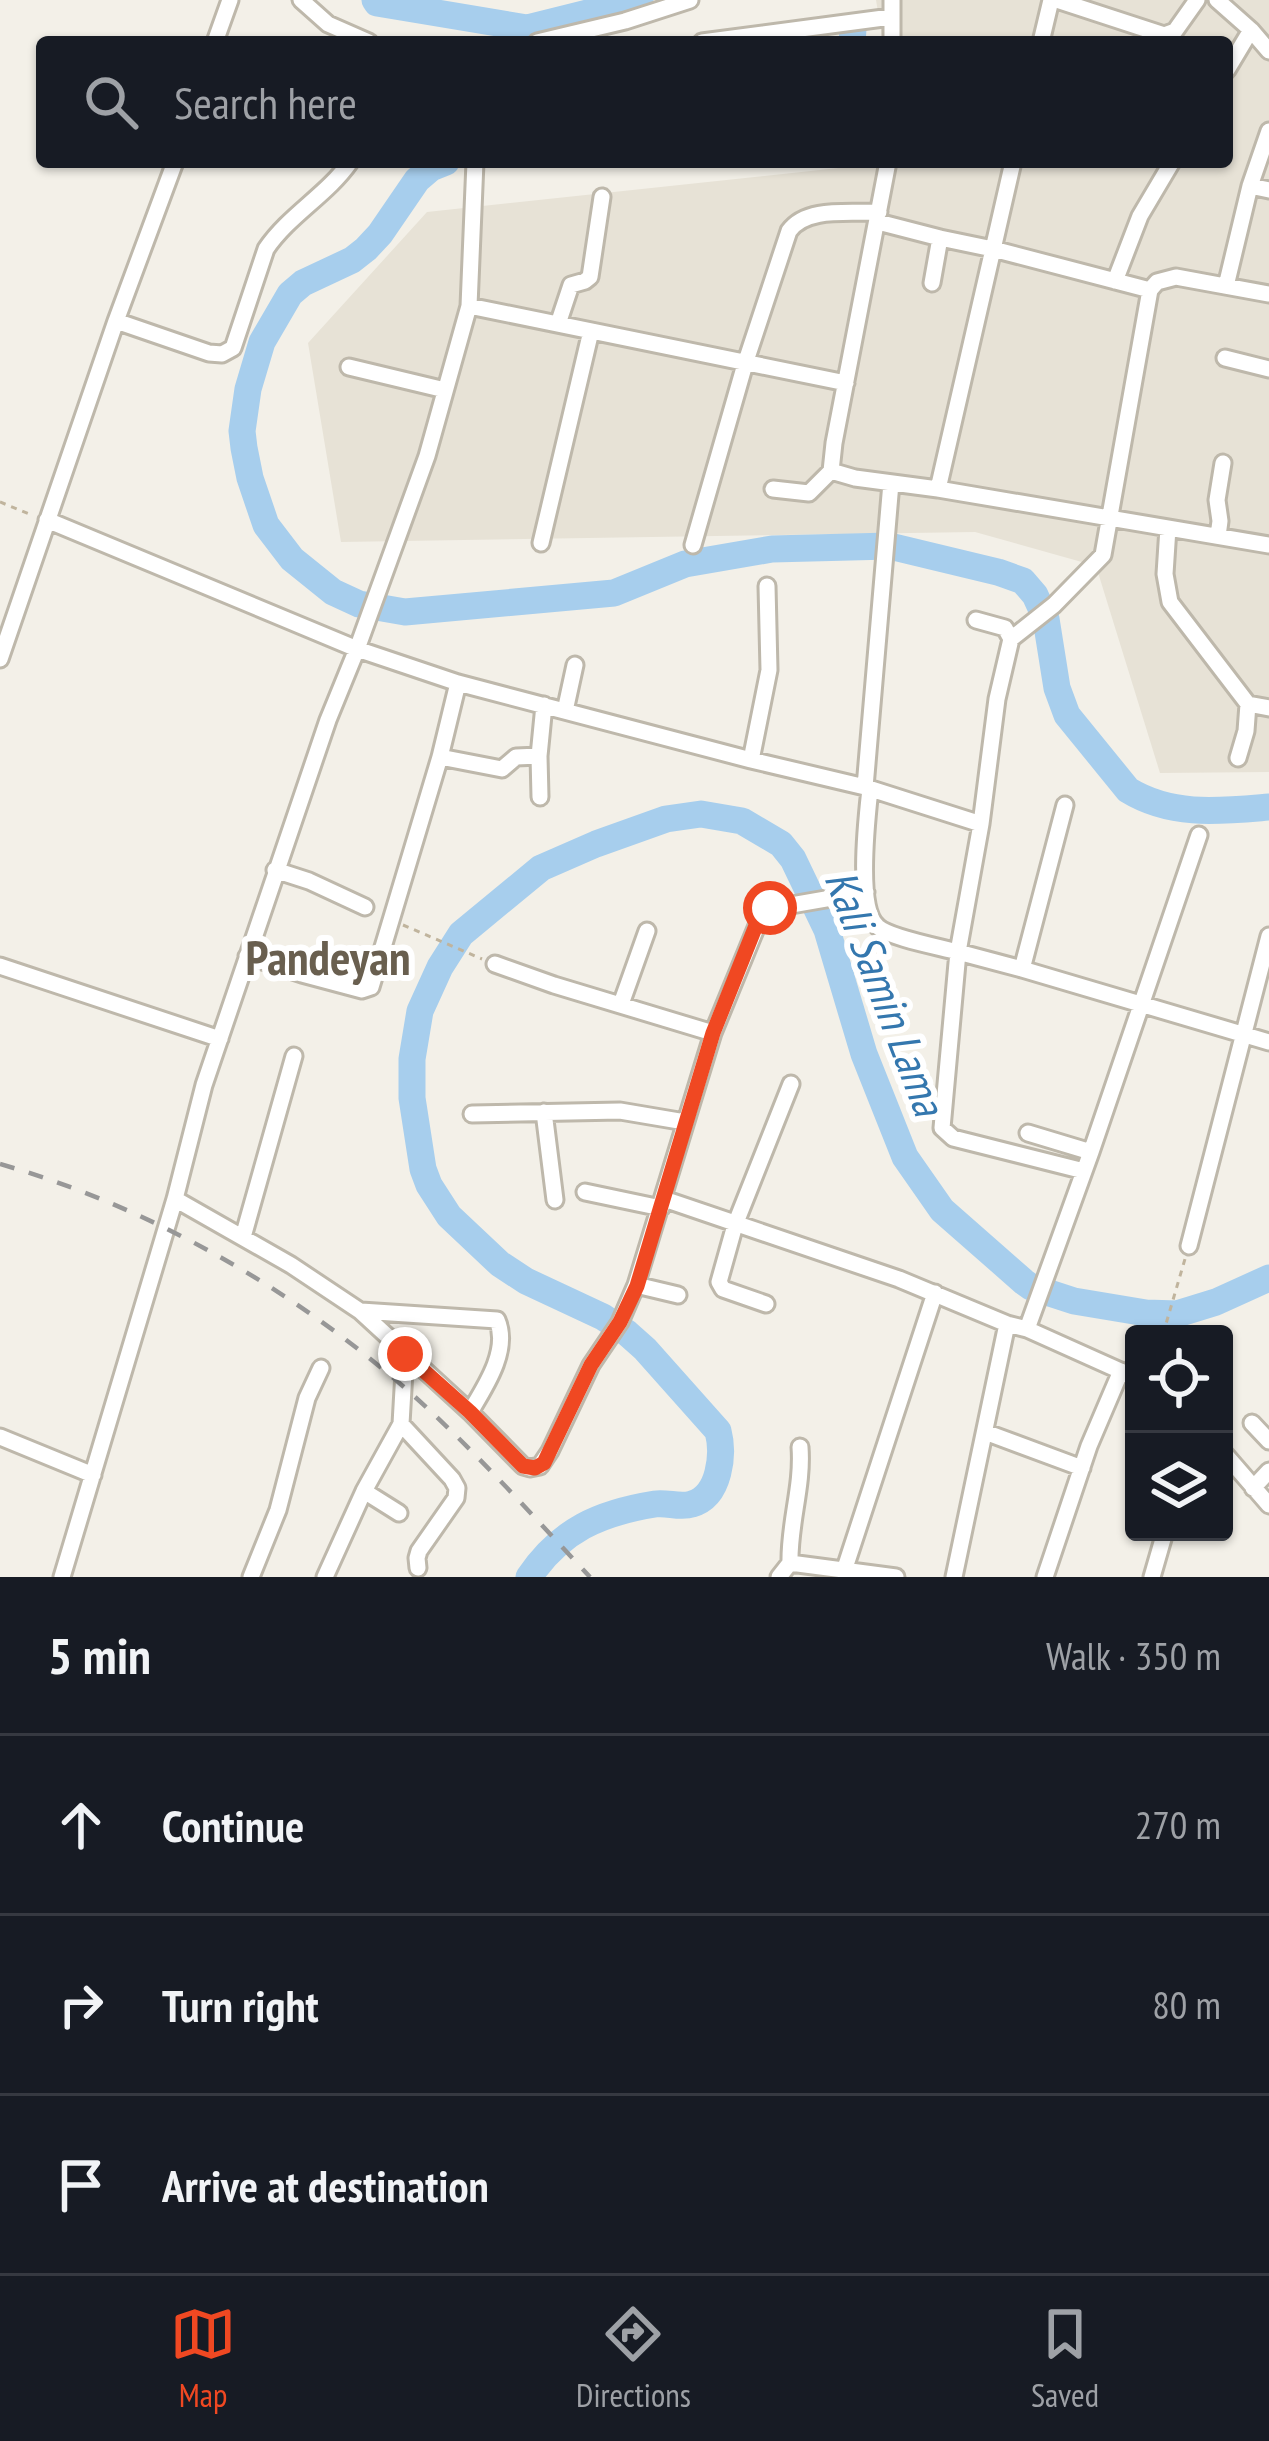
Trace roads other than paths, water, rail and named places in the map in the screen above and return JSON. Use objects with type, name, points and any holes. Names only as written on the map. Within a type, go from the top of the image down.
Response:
[{"type":"street","points":[[217,36],[230,0]]},
{"type":"street","points":[[301,0],[328,24],[355,36]]},
{"type":"street","points":[[585,36],[690,0]]},
{"type":"street","points":[[1043,36],[1054,0],[1164,35],[1175,31],[1197,0]]},
{"type":"street","points":[[1217,0],[1269,51]]},
{"type":"street","points":[[745,36],[864,20],[892,9]]},
{"type":"street","points":[[1233,60],[1251,30]]},
{"type":"street","points":[[1226,286],[1250,186],[1269,131]]},
{"type":"street","points":[[0,659],[173,168]]},
{"type":"street","points":[[116,321],[209,353],[222,354],[233,348],[266,249],[346,168]]},
{"type":"street","points":[[66,1576],[204,1085],[328,720],[428,456],[469,306],[475,168]]},
{"type":"street","points":[[772,489],[809,493],[832,471],[887,168]]},
{"type":"street","points":[[938,489],[1012,168]]},
{"type":"street","points":[[1115,281],[1140,216],[1168,168]]},
{"type":"street","points":[[1250,186],[1269,190]]},
{"type":"street","points":[[558,324],[571,285],[590,277],[602,197]]},
{"type":"street","points":[[693,545],[745,364],[795,223],[808,216],[879,217],[940,238],[1150,290]]},
{"type":"street","points":[[932,283],[940,238]]},
{"type":"street","points":[[1084,1171],[953,1138],[942,1128],[958,952],[997,699],[1011,639],[1097,563],[1106,546],[1150,290],[1157,282],[1176,277],[1269,294]]},
{"type":"street","points":[[469,306],[846,383]]},
{"type":"street","points":[[541,543],[591,331]]},
{"type":"street","points":[[1225,358],[1269,369]]},
{"type":"street","points":[[349,367],[445,390]]},
{"type":"street","points":[[1218,536],[1216,500],[1223,463]]},
{"type":"street","points":[[832,471],[1269,545]]},
{"type":"street","points":[[891,483],[867,788],[866,892],[872,919],[880,929],[1269,1042]]},
{"type":"street","points":[[46,520],[358,649],[458,683],[867,788],[980,824]]},
{"type":"street","points":[[1168,528],[1165,574],[1170,602],[1248,704],[1238,758]]},
{"type":"street","points":[[751,760],[769,670],[767,586]]},
{"type":"street","points":[[976,620],[1005,628],[1011,639]]},
{"type":"street","points":[[565,711],[575,665]]},
{"type":"street","points":[[247,956],[366,990],[374,983],[458,683]]},
{"type":"street","points":[[1248,704],[1269,708]]},
{"type":"street","points":[[540,797],[544,705]]},
{"type":"street","points":[[440,757],[502,769],[516,757],[539,756]]},
{"type":"street","points":[[1022,969],[1065,806]]},
{"type":"street","points":[[1028,1329],[1199,835]]},
{"type":"street","points":[[275,870],[365,908]]},
{"type":"street","points":[[175,1199],[361,1311],[523,1466],[540,1466],[637,1286],[713,1033],[761,916],[770,908],[866,892]]},
{"type":"street","points":[[621,1004],[647,931]]},
{"type":"street","points":[[1189,1246],[1269,936]]},
{"type":"street","points":[[495,964],[713,1033]]},
{"type":"street","points":[[0,966],[220,1039]]},
{"type":"street","points":[[243,1237],[293,1056]]},
{"type":"street","points":[[766,1304],[720,1285],[735,1226],[791,1084]]},
{"type":"street","points":[[472,1114],[630,1111],[685,1122]]},
{"type":"street","points":[[544,1112],[555,1200]]},
{"type":"street","points":[[1028,1133],[1091,1152]]},
{"type":"street","points":[[585,1192],[663,1203],[735,1226],[935,1293],[1125,1373]]},
{"type":"street","points":[[637,1286],[678,1295]]},
{"type":"street","points":[[845,1568],[935,1293]]},
{"type":"street","points":[[361,1311],[497,1320],[499,1348],[492,1374],[470,1412]]},
{"type":"street","points":[[954,1577],[1006,1324]]},
{"type":"street","points":[[325,1577],[401,1424],[405,1354]]},
{"type":"street","points":[[251,1577],[285,1487],[307,1398],[321,1368]]},
{"type":"street","points":[[1045,1577],[1082,1468],[1125,1380]]},
{"type":"street","points":[[1252,1423],[1269,1441]]},
{"type":"street","points":[[401,1424],[457,1488],[456,1498],[419,1551],[418,1568]]},
{"type":"street","points":[[986,1432],[1082,1468]]},
{"type":"street","points":[[0,1437],[93,1475]]},
{"type":"street","points":[[779,1577],[790,1562],[789,1542],[802,1479],[800,1447]]},
{"type":"street","points":[[1233,1464],[1269,1505]]},
{"type":"street","points":[[1253,1488],[1269,1471]]},
{"type":"street","points":[[364,1491],[399,1513]]},
{"type":"street","points":[[1151,1577],[1162,1541]]},
{"type":"street","points":[[790,1562],[896,1577]]},
{"type":"waterway","points":[[375,0],[527,28],[640,0]]},
{"type":"waterway","name":"Kali Samin Lama","points":[[852,36],[853,29]]},
{"type":"waterway","name":"Kali Samin Lama","points":[[431,168],[366,249],[290,294],[262,342],[248,389],[244,448],[266,525],[292,559],[333,592],[359,604],[405,612],[614,593],[685,564],[772,549],[890,546],[1023,581],[1046,619],[1057,688],[1067,715],[1128,790],[1179,808],[1269,807]]},
{"type":"waterway","name":"Kali Samin Lama","points":[[529,1577],[554,1547],[583,1526],[655,1504],[687,1505],[701,1500],[714,1483],[720,1462],[718,1431],[645,1349],[603,1317],[500,1264],[449,1216],[423,1169],[412,1098],[412,1059],[420,1011],[440,967],[461,934],[541,868],[596,844],[666,819],[701,814],[742,821],[781,844],[827,930],[864,1054],[905,1157],[942,1210],[1031,1287],[1074,1301],[1177,1314],[1269,1278]]},
{"type":"railway","points":[[0,1164],[162,1227],[314,1316],[429,1410],[590,1577]]},
{"type":"district","name":"Pandeyan","points":[[328,957]]}]
